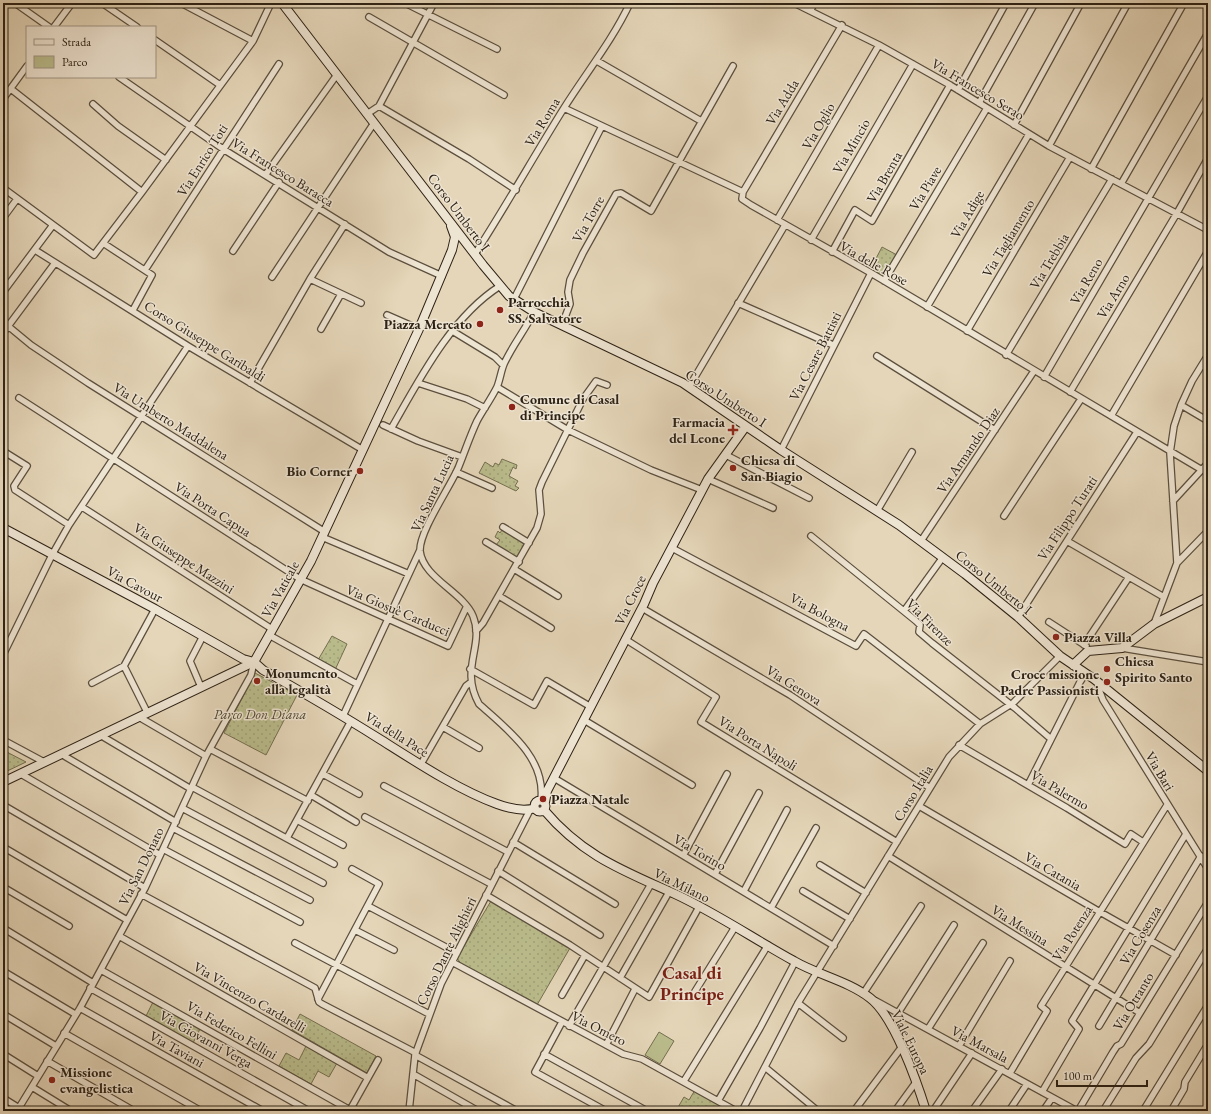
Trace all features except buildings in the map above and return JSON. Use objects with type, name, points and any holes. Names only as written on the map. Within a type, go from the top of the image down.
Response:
[{"type":"street","points":[[15,3],[48,26]]},
{"type":"street","points":[[55,26],[72,3]]},
{"type":"street","points":[[102,3],[135,26]]},
{"type":"street","points":[[181,3],[253,41]]},
{"type":"street","points":[[3,188],[94,255],[253,41],[271,3]]},
{"type":"street","name":"Corso Umberto I","points":[[282,3],[336,76],[500,286],[514,299],[534,312],[689,387],[781,450],[877,511],[943,557],[1018,617],[1060,656],[1099,683],[1208,771]]},
{"type":"street","points":[[405,3],[497,49]]},
{"type":"street","points":[[367,114],[379,106],[434,3]]},
{"type":"street","name":"Via Roma","points":[[474,251],[516,190],[564,108],[614,36],[630,3]]},
{"type":"street","name":"Via Francesco Serao","points":[[794,3],[842,25],[879,45],[950,85],[1014,126],[1049,146],[1208,230]]},
{"type":"street","points":[[811,10],[814,3]]},
{"type":"street","points":[[958,90],[1006,3]]},
{"type":"street","points":[[979,103],[1035,3]]},
{"type":"street","points":[[1014,126],[1081,3]]},
{"type":"street","points":[[1049,146],[1128,3]]},
{"type":"street","points":[[1091,169],[1184,3]]},
{"type":"street","points":[[370,17],[504,95]]},
{"type":"street","name":"Via Adda","points":[[743,192],[842,25]]},
{"type":"street","points":[[1121,184],[1208,33]]},
{"type":"street","points":[[156,41],[220,85]]},
{"type":"street","name":"Via Oglio","points":[[777,220],[879,45]]},
{"type":"street","points":[[597,60],[701,121]]},
{"type":"street","name":"Via Enrico Toti","points":[[145,270],[222,148],[279,64]]},
{"type":"street","name":"Via Mincio","points":[[811,240],[913,64]]},
{"type":"street","points":[[678,161],[733,66]]},
{"type":"street","points":[[3,100],[26,67]]},
{"type":"street","points":[[266,174],[336,76]]},
{"type":"street","name":"Via Francesco Baracca","points":[[120,78],[222,148],[279,182],[389,252],[442,276]]},
{"type":"street","name":"Via Brenta","points":[[832,252],[855,210],[872,221],[950,85]]},
{"type":"street","points":[[11,89],[142,192]]},
{"type":"street","name":"Via Reno","points":[[1044,377],[1208,96]]},
{"type":"street","points":[[93,104],[118,126],[166,160]]},
{"type":"street","points":[[379,106],[469,159],[516,190]]},
{"type":"street","name":"Via delle Rose","points":[[564,108],[743,192],[742,199],[785,226],[871,273],[1006,355],[1111,416],[1170,453],[1202,470]]},
{"type":"street","name":"Via Piave","points":[[884,281],[987,108]]},
{"type":"street","points":[[272,277],[374,123]]},
{"type":"street","points":[[514,299],[602,126]]},
{"type":"street","name":"Via Adige","points":[[927,307],[1029,134]]},
{"type":"street","name":"Via Tagliamento","points":[[967,331],[1070,157]]},
{"type":"street","name":"Via Arno","points":[[1070,392],[1177,213],[1208,158]]},
{"type":"street","name":"Via Torre","points":[[562,325],[570,304],[568,292],[570,280],[583,253],[616,194],[621,193],[651,211],[678,161]]},
{"type":"street","name":"Via Trebbia","points":[[1006,355],[1112,180]]},
{"type":"street","points":[[233,251],[279,182]]},
{"type":"street","points":[[3,218],[17,199]]},
{"type":"street","name":"Via Vaticale","points":[[254,662],[300,579],[364,450],[442,276],[452,250],[454,236],[449,222],[434,200]]},
{"type":"street","points":[[250,383],[310,279],[344,224]]},
{"type":"street","points":[[3,292],[53,225]]},
{"type":"street","points":[[689,387],[785,226]]},
{"type":"street","points":[[104,243],[151,273],[152,278],[132,310]]},
{"type":"street","name":"Via Vaticale","points":[[442,276],[458,248],[466,245],[474,251]]},
{"type":"street","name":"Corso Giuseppe Garibaldi","points":[[35,250],[188,346],[364,450]]},
{"type":"street","points":[[1111,416],[1208,251]]},
{"type":"street","points":[[3,333],[55,263]]},
{"type":"street","name":"Via Cesare Battisti","points":[[781,450],[833,345],[871,273]]},
{"type":"street","points":[[310,279],[361,303]]},
{"type":"street","points":[[391,429],[437,351],[477,303],[500,286]]},
{"type":"street","points":[[321,329],[341,294]]},
{"type":"street","points":[[738,303],[833,345]]},
{"type":"street","name":"Via Santa Lucia","points":[[534,312],[503,365],[497,387],[485,408],[456,472],[432,518],[420,550],[424,562],[429,570],[456,595],[472,615],[476,631],[470,669],[470,683],[479,704],[504,727],[532,758],[542,788],[543,804]]},
{"type":"street","points":[[387,315],[419,329]]},
{"type":"street","name":"Via Umberto Maddalena","points":[[8,326],[31,346],[323,534],[409,574]]},
{"type":"street","points":[[454,332],[495,357],[503,365]]},
{"type":"street","points":[[3,656],[52,555],[69,525],[140,416],[188,346]]},
{"type":"street","points":[[1177,563],[1170,453],[1174,426],[1181,405],[1192,381],[1206,364],[1208,355]]},
{"type":"street","points":[[877,356],[995,430]]},
{"type":"street","name":"Via Armando Diaz","points":[[921,541],[1034,371]]},
{"type":"street","points":[[476,631],[483,623],[499,596],[537,528],[541,514],[539,490],[542,482],[591,386],[596,381],[607,385]]},
{"type":"street","points":[[418,383],[467,399],[485,408]]},
{"type":"street","points":[[497,387],[568,430],[651,470],[702,490]]},
{"type":"street","name":"Via Porta Capua","points":[[20,398],[300,579]]},
{"type":"street","points":[[1004,516],[1081,399]]},
{"type":"street","points":[[1181,405],[1208,421]]},
{"type":"street","points":[[383,425],[462,457]]},
{"type":"street","name":"Via Croce","points":[[543,804],[554,778],[702,490],[708,479],[746,426]]},
{"type":"street","name":"Via Filippo Turati","points":[[1018,617],[1137,432]]},
{"type":"street","points":[[3,451],[27,466],[14,486],[15,490],[69,525]]},
{"type":"street","points":[[877,511],[912,452]]},
{"type":"street","points":[[726,455],[809,498]]},
{"type":"street","points":[[1173,501],[1208,463]]},
{"type":"street","points":[[456,472],[492,488]]},
{"type":"street","points":[[708,479],[773,508]]},
{"type":"street","name":"Via Giuseppe Mazzini","points":[[82,507],[271,632],[357,684]]},
{"type":"street","points":[[503,527],[529,543]]},
{"type":"street","name":"Via Cavour","points":[[3,528],[155,609],[243,659],[254,662]]},
{"type":"street","points":[[1154,624],[1177,563],[1208,531]]},
{"type":"street","name":"Via Firenze","points":[[811,536],[920,625],[919,632],[1051,739]]},
{"type":"street","points":[[1067,541],[1162,596]]},
{"type":"street","points":[[486,542],[519,562]]},
{"type":"street","name":"Via Bologna","points":[[672,548],[856,646],[864,634],[980,724]]},
{"type":"street","points":[[342,716],[420,550]]},
{"type":"street","points":[[904,611],[943,557]]},
{"type":"street","points":[[514,569],[558,596]]},
{"type":"street","points":[[1084,645],[1129,577]]},
{"type":"street","name":"Via Giosuè Carducci","points":[[300,579],[448,646],[466,608]]},
{"type":"street","points":[[499,596],[551,628]]},
{"type":"street","points":[[1122,648],[1154,624],[1206,600]]},
{"type":"street","name":"Via Genova","points":[[642,608],[790,695],[930,788]]},
{"type":"street","points":[[92,683],[124,666],[155,609]]},
{"type":"street","points":[[1049,622],[1093,650]]},
{"type":"street","points":[[201,687],[190,661],[202,636]]},
{"type":"street","name":"Via Porta Napoli","points":[[625,639],[716,697],[701,722],[897,842]]},
{"type":"street","points":[[3,641],[9,644]]},
{"type":"street","points":[[1073,665],[1084,652],[1122,648],[1208,662]]},
{"type":"street","name":"Corso Italia","points":[[744,1110],[798,1003],[949,757],[980,724],[1010,705],[1060,656]]},
{"type":"street","points":[[3,782],[254,662]]},
{"type":"street","name":"Via della Pace","points":[[254,662],[263,670],[351,721],[420,764],[498,804],[533,809]]},
{"type":"street","name":"Via San Donato","points":[[18,1110],[80,1008],[120,936],[145,888],[206,756],[251,675],[254,662]]},
{"type":"street","points":[[124,666],[147,712]]},
{"type":"street","points":[[470,669],[534,705],[547,681],[591,706]]},
{"type":"street","points":[[1028,785],[1086,673]]},
{"type":"street","points":[[420,764],[466,686],[470,683]]},
{"type":"street","name":"Via Bari","points":[[1099,683],[1098,687],[1103,700],[1167,805],[1201,856],[1207,861],[1208,869]]},
{"type":"street","points":[[139,716],[206,756]]},
{"type":"street","points":[[584,720],[692,785]]},
{"type":"street","points":[[287,838],[351,721]]},
{"type":"street","points":[[443,727],[479,748]]},
{"type":"street","points":[[100,735],[191,788],[334,864]]},
{"type":"street","points":[[3,740],[44,762]]},
{"type":"street","name":"Via Palermo","points":[[959,745],[1125,844],[1131,834],[1143,842]]},
{"type":"street","points":[[210,749],[356,822]]},
{"type":"street","points":[[61,754],[176,822]]},
{"type":"street","points":[[21,774],[160,855]]},
{"type":"street","points":[[323,774],[359,794]]},
{"type":"street","points":[[684,854],[727,774]]},
{"type":"street","name":"Via Torino","points":[[554,778],[646,835],[684,854],[834,946]]},
{"type":"street","points":[[384,786],[508,852]]},
{"type":"street","points":[[715,874],[759,793]]},
{"type":"street","points":[[533,809],[537,802],[543,804]]},
{"type":"street","name":"Via Milano","points":[[543,804],[577,844],[597,857],[699,907],[768,945],[795,962],[818,971]]},
{"type":"street","points":[[3,805],[145,888]]},
{"type":"street","name":"Via Potenza","points":[[1010,1073],[1047,1011],[1041,1006],[1167,805]]},
{"type":"street","name":"Via Catania","points":[[919,806],[1150,942],[1176,955]]},
{"type":"street","points":[[182,808],[323,883]]},
{"type":"street","name":"Corso Dante Alighieri","points":[[409,1111],[415,1054],[441,984],[491,884],[533,809]]},
{"type":"street","points":[[744,891],[787,810]]},
{"type":"street","points":[[365,817],[491,884]]},
{"type":"street","points":[[298,820],[343,845]]},
{"type":"street","points":[[173,828],[310,900]]},
{"type":"street","points":[[771,908],[816,828]]},
{"type":"street","points":[[1042,1092],[1079,1029],[1072,1021],[1093,984],[1186,834]]},
{"type":"street","points":[[514,842],[615,904]]},
{"type":"street","points":[[3,847],[127,920]]},
{"type":"street","points":[[163,849],[300,922]]},
{"type":"street","name":"Via Messina","points":[[888,856],[1140,1013]]},
{"type":"street","name":"Via Cosenza","points":[[1099,1026],[1201,856]]},
{"type":"street","points":[[820,865],[866,893]]},
{"type":"street","points":[[318,999],[379,884],[352,869]]},
{"type":"street","points":[[498,871],[600,935]]},
{"type":"street","points":[[569,1026],[651,884]]},
{"type":"street","points":[[3,887],[69,926]]},
{"type":"street","points":[[803,891],[850,919]]},
{"type":"street","points":[[620,978],[669,892]]},
{"type":"street","points":[[141,894],[314,988],[318,999],[322,1004],[517,1111]]},
{"type":"street","points":[[486,895],[585,955],[649,997],[699,907]]},
{"type":"street","name":"Via Otranto","points":[[1078,1111],[1117,1046],[1122,1044],[1208,902]]},
{"type":"street","points":[[368,906],[457,953]]},
{"type":"street","points":[[863,994],[921,906]]},
{"type":"street","points":[[898,1013],[954,925]]},
{"type":"street","points":[[694,993],[735,927]]},
{"type":"street","name":"Via Giovanni Verga","points":[[3,928],[92,986],[309,1111]]},
{"type":"street","points":[[355,930],[394,950]]},
{"type":"street","name":"Via Vincenzo Cardarelli","points":[[120,936],[368,1078]]},
{"type":"street","points":[[295,943],[429,1014]]},
{"type":"street","points":[[928,1029],[983,943]]},
{"type":"street","points":[[684,1081],[768,945]]},
{"type":"street","points":[[1104,1111],[1136,1058],[1149,1044],[1208,948]]},
{"type":"street","points":[[562,994],[585,955]]},
{"type":"street","points":[[959,1046],[1010,961]]},
{"type":"street","name":"Via Omero","points":[[452,962],[623,1054],[642,1059],[684,1081],[736,1111]]},
{"type":"street","points":[[718,1101],[760,1028],[795,962]]},
{"type":"street","name":"Via Federico Fellini","points":[[101,970],[350,1110]]},
{"type":"street","points":[[3,971],[75,1014]]},
{"type":"street","name":"Viale Europa","points":[[818,971],[871,998],[887,1017],[916,1082],[926,1111]]},
{"type":"street","points":[[606,1045],[635,989]]},
{"type":"street","name":"Via Marsala","points":[[871,998],[1078,1111]]},
{"type":"street","points":[[798,1003],[843,1038]]},
{"type":"street","points":[[1143,1111],[1208,1004]]},
{"type":"street","name":"Via Taviani","points":[[80,1008],[263,1111]]},
{"type":"street","points":[[3,1014],[56,1046]]},
{"type":"street","points":[[562,1022],[535,1072],[606,1111]]},
{"type":"street","points":[[64,1033],[201,1111]]},
{"type":"street","points":[[1170,1111],[1184,1089],[1185,1082],[1208,1044]]},
{"type":"street","points":[[854,1111],[901,1048]]},
{"type":"street","points":[[933,1111],[972,1053]]},
{"type":"street","points":[[3,1054],[38,1076]]},
{"type":"street","points":[[544,1054],[648,1111]]},
{"type":"street","points":[[350,1110],[378,1060]]},
{"type":"street","points":[[47,1061],[134,1111]]},
{"type":"street","points":[[766,1068],[818,1111]]},
{"type":"street","points":[[972,1111],[1002,1069]]},
{"type":"street","points":[[413,1074],[478,1111]]},
{"type":"street","points":[[895,1111],[916,1082]]},
{"type":"street","points":[[1009,1111],[1027,1084]]},
{"type":"street","points":[[32,1087],[71,1111]]},
{"type":"street","points":[[3,1098],[18,1110]]},
{"type":"street","points":[[1043,1111],[1052,1098]]},
{"type":"street","points":[[1205,1111],[1208,1106]]},
{"type":"green space","points":[[882,247],[897,255],[883,277],[870,270]]},
{"type":"green space","points":[[502,459],[517,465],[516,469],[513,467],[509,476],[518,481],[515,486],[519,488],[516,491],[479,473],[485,462],[493,467],[495,463],[499,465]]},
{"type":"green space","points":[[502,530],[525,543],[517,558],[496,545],[500,540],[495,537],[498,531],[500,533]]},
{"type":"green space","points":[[332,636],[347,644],[335,670],[318,660]]},
{"type":"green space","name":"Parco Don Diana","points":[[255,673],[297,695],[266,755],[224,733]]},
{"type":"green space","points":[[3,750],[26,762],[3,773]]},
{"type":"green space","points":[[491,901],[570,948],[537,1005],[461,964],[457,958]]},
{"type":"green space","points":[[153,1002],[200,1029],[193,1043],[146,1016]]},
{"type":"green space","points":[[300,1014],[376,1056],[367,1073],[292,1030]]},
{"type":"green space","points":[[659,1032],[674,1041],[660,1064],[645,1055]]},
{"type":"green space","points":[[306,1046],[337,1063],[329,1077],[318,1071],[311,1084],[279,1066],[286,1053],[299,1060]]},
{"type":"green space","points":[[695,1090],[730,1111],[680,1111],[677,1109],[684,1097],[689,1100]]},
{"type":"place","name":"Parrocchia SS. Salvatore","points":[[500,310]]},
{"type":"place","name":"Piazza Mercato","points":[[480,324]]},
{"type":"place","name":"Comune di Casal di Principe","points":[[512,407]]},
{"type":"place","name":"Farmacia del Leone","points":[[733,430]]},
{"type":"place","name":"Chiesa di San Biagio","points":[[733,468]]},
{"type":"place","name":"Bio Corner","points":[[360,471]]},
{"type":"place","name":"Piazza Villa","points":[[1056,637]]},
{"type":"place","name":"Chiesa Spirito Santo","points":[[1107,669]]},
{"type":"place","name":"Monumento alla legalità","points":[[257,681]]},
{"type":"place","name":"Croce missione Padre Passionisti","points":[[1107,682]]},
{"type":"place","name":"Piazza Natale","points":[[543,799]]},
{"type":"place","name":"Missione evangelistica","points":[[52,1080]]},
{"type":"district","name":"Casal di Principe","points":[[692,982]]}]
